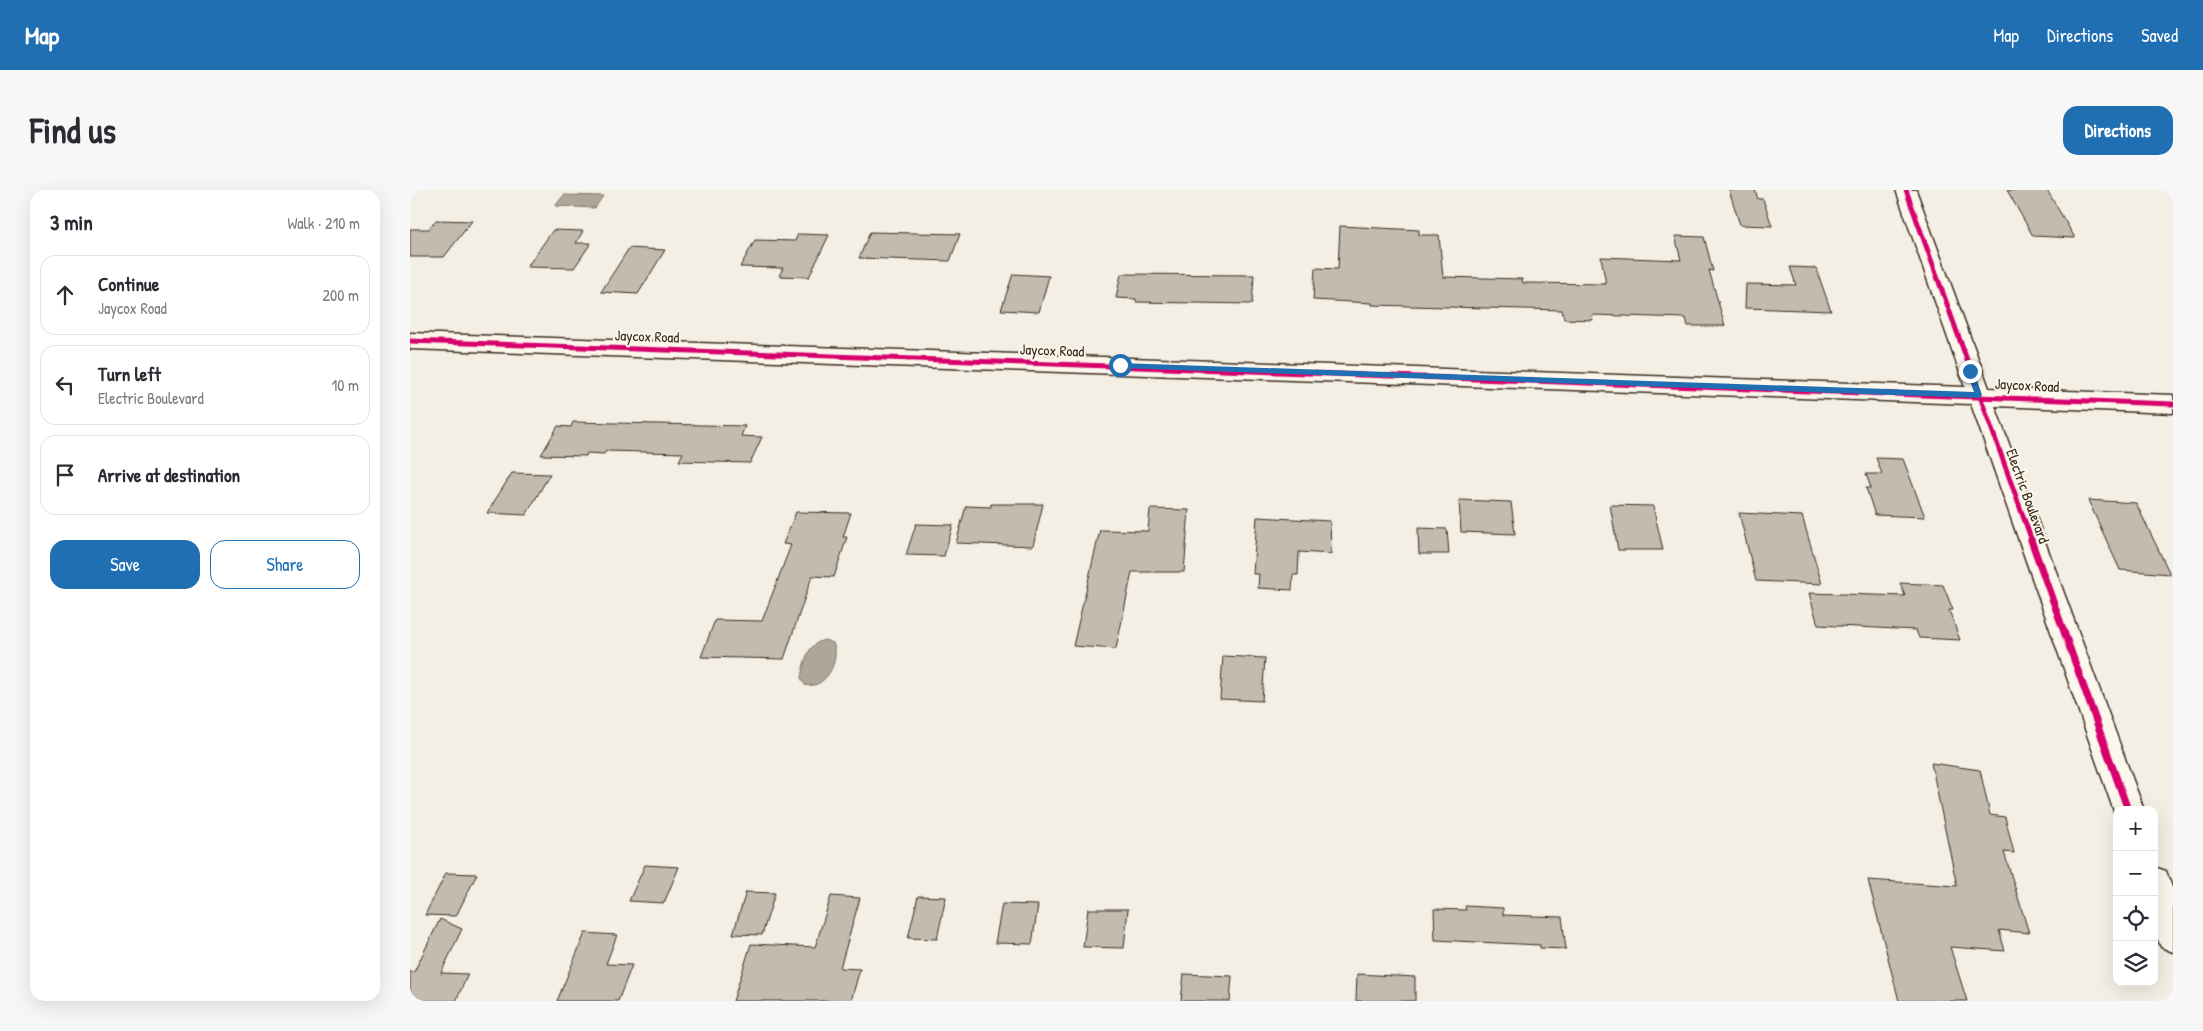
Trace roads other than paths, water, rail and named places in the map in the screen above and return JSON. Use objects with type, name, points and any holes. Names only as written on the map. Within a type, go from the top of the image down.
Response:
[{"type":"street","name":"Electric Boulevard","points":[[1906,190],[2127,806]]},
{"type":"street","name":"Jaycox Road","points":[[410,341],[1979,395],[2173,404]]},
{"type":"street","points":[[2158,894],[2173,935]]}]
